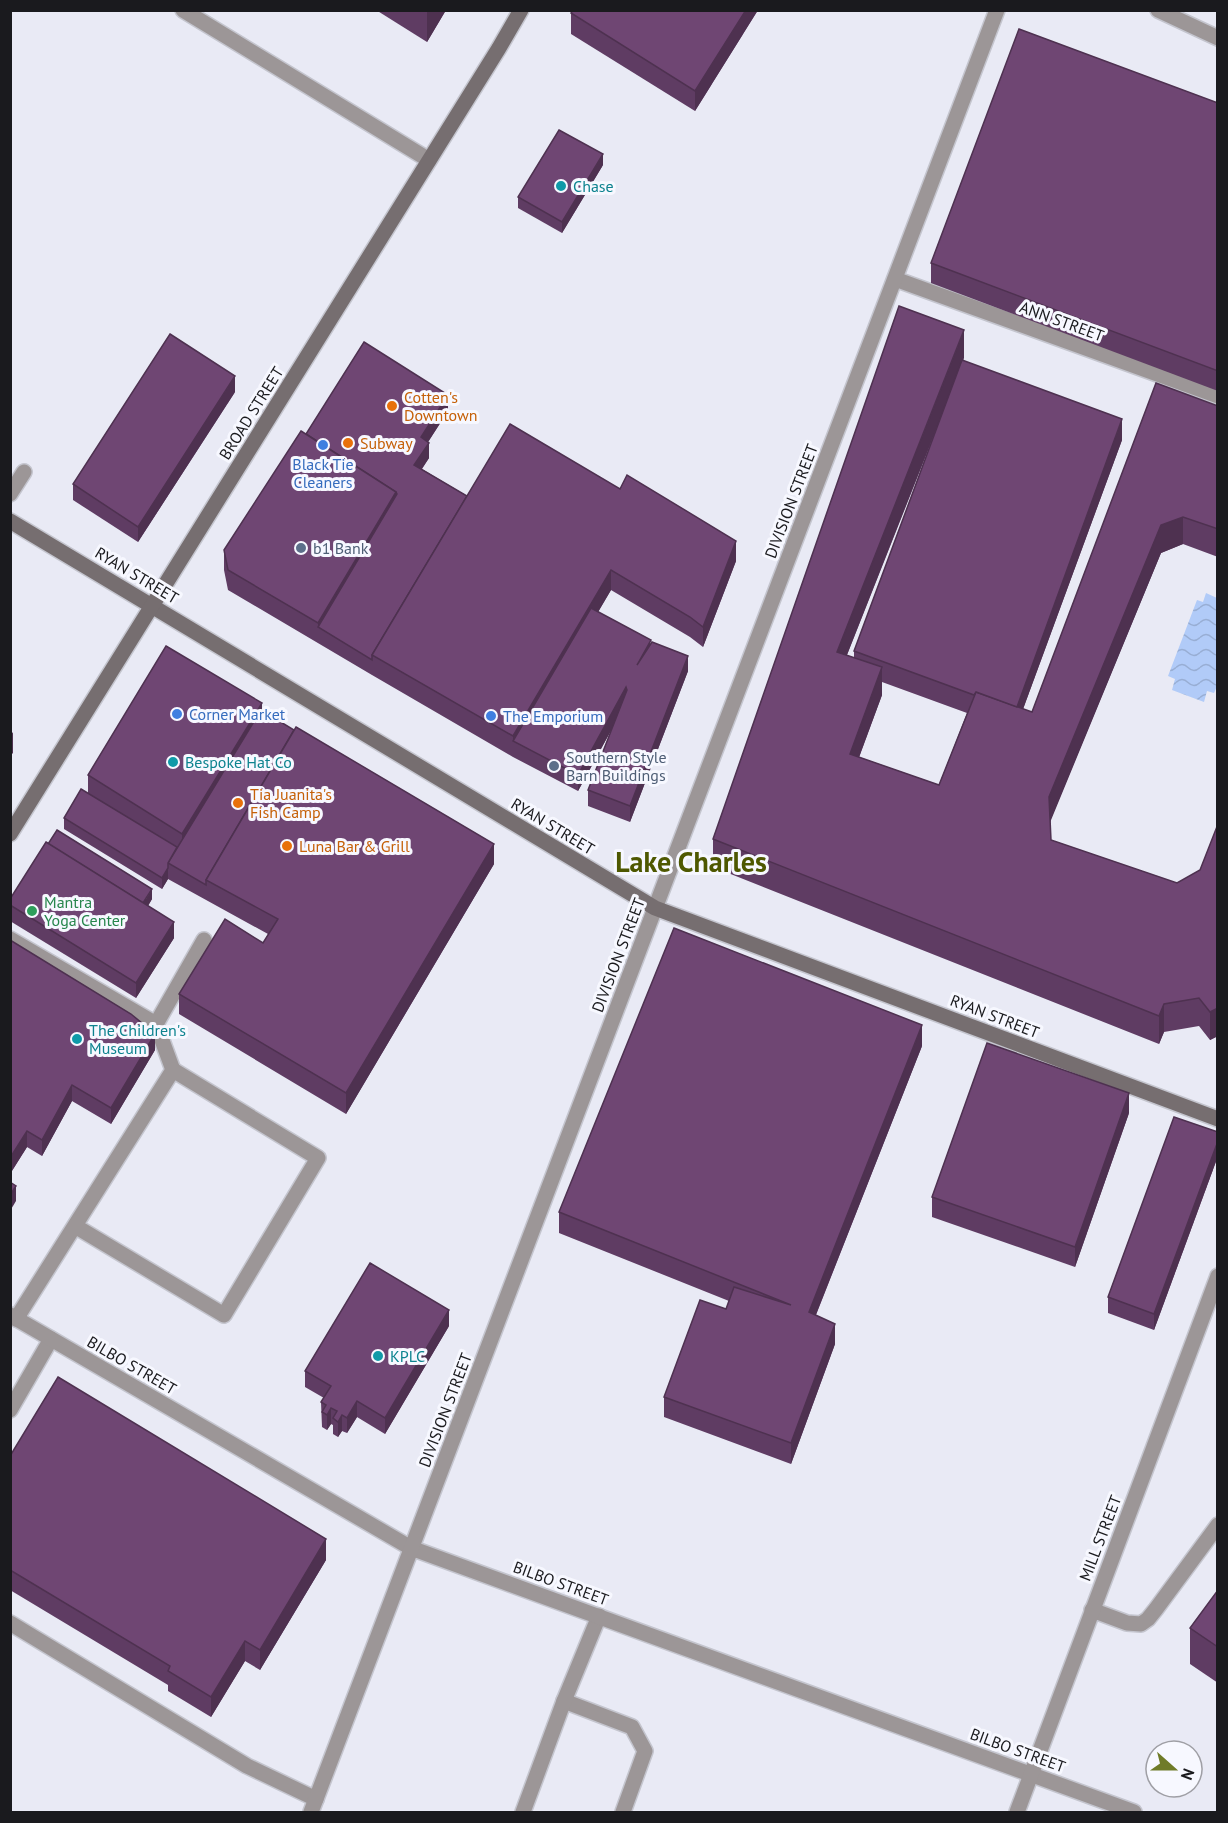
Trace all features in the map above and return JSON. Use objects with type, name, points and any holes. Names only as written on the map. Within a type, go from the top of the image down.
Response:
[{"type":"main road","name":"BROAD STREET","points":[[10,834],[521,10]]},
{"type":"main road","name":"RYAN STREET","points":[[10,521],[655,908],[1218,1119]]},
{"type":"street","points":[[183,10],[429,160]]},
{"type":"street","name":"DIVISION STREET","points":[[314,1806],[997,10]]},
{"type":"street","points":[[1158,10],[1218,38]]},
{"type":"street","name":"ANN STREET","points":[[895,279],[1218,396]]},
{"type":"street","points":[[10,494],[24,472]]},
{"type":"street","points":[[10,939],[156,1024],[173,1070],[318,1158],[224,1315],[75,1226]]},
{"type":"street","points":[[156,1024],[204,940]]},
{"type":"street","points":[[13,1317],[75,1226],[173,1070]]},
{"type":"street","name":"MILL STREET","points":[[1017,1812],[1218,1276]]},
{"type":"street","name":"BILBO STREET","points":[[13,1317],[411,1548],[1134,1812]]},
{"type":"street","points":[[10,1410],[51,1339]]},
{"type":"street","points":[[1092,1610],[1127,1623],[1141,1624],[1156,1609],[1218,1525]]},
{"type":"street","points":[[523,1812],[598,1616]]},
{"type":"street","points":[[10,1623],[314,1806]]},
{"type":"street","points":[[564,1701],[632,1727],[645,1751],[623,1812]]},
{"type":"water","points":[[1206,593],[1217,598],[1218,684],[1214,693],[1207,691],[1204,702],[1172,690],[1175,679],[1168,676],[1197,600],[1203,602]]},
{"type":"building","points":[[573,10],[746,10],[695,91],[571,13]]},
{"type":"building","points":[[1019,29],[1218,103],[1218,371],[931,263]]},
{"type":"building","name":"Chase","points":[[559,130],[603,154],[562,222],[518,197]]},
{"type":"building","points":[[899,306],[964,330],[837,652],[882,667],[850,754],[939,785],[976,692],[1032,712],[1156,383],[1218,406],[1218,529],[1183,517],[1161,525],[1049,797],[1051,840],[1177,883],[1200,870],[1218,824],[1218,1008],[1210,1012],[1199,998],[1164,1004],[1159,1016],[713,839]]},
{"type":"building","points":[[170,334],[235,376],[138,527],[73,484]]},
{"type":"building","points":[[364,342],[448,395],[421,437],[429,443],[414,465],[467,496],[372,655],[372,660],[318,627],[397,494],[306,434]]},
{"type":"building","points":[[962,360],[1122,419],[1017,707],[976,692],[974,695],[854,651]]},
{"type":"building","points":[[510,424],[620,489],[627,475],[736,541],[703,627],[611,570],[513,736],[372,655]]},
{"type":"building","points":[[301,431],[396,492],[318,623],[228,570],[224,550]]},
{"type":"building","points":[[591,608],[651,640],[637,665],[652,642],[688,656],[630,806],[588,790],[627,690],[626,687],[578,775],[513,741]]},
{"type":"building","name":"Bespoke Hat Co","points":[[166,646],[262,703],[182,834],[88,775]]},
{"type":"building","name":"Tia Juanita's Fish Camp","points":[[261,710],[294,730],[206,880],[206,885],[168,863]]},
{"type":"building","points":[[296,727],[494,844],[346,1093],[179,994],[225,919],[263,943],[278,919],[206,880]]},
{"type":"building","points":[[81,789],[177,847],[162,878],[64,818]]},
{"type":"building","points":[[57,830],[152,889],[143,903],[48,844]]},
{"type":"building","points":[[46,842],[174,922],[136,983],[10,905],[10,899]]},
{"type":"building","points":[[674,928],[922,1025],[809,1312],[835,1324],[791,1443],[664,1397],[700,1300],[726,1309],[734,1287],[791,1305],[559,1212]]},
{"type":"building","name":"The Children's Museum","points":[[10,940],[131,1014],[155,1034],[111,1108],[72,1085],[42,1140],[27,1131],[10,1158]]},
{"type":"building","points":[[987,1043],[1129,1093],[1075,1247],[932,1197]]},
{"type":"building","points":[[1174,1117],[1218,1132],[1218,1141],[1154,1314],[1108,1297]]},
{"type":"building","points":[[10,1182],[16,1186],[10,1195]]},
{"type":"building","name":"KPLC","points":[[370,1263],[449,1310],[385,1418],[357,1401],[347,1418],[342,1415],[338,1422],[333,1418],[337,1411],[331,1408],[327,1415],[322,1412],[326,1405],[321,1402],[331,1386],[305,1371]]},
{"type":"building","points":[[58,1377],[326,1539],[260,1650],[245,1641],[211,1697],[168,1671],[170,1666],[10,1570],[10,1456]]},
{"type":"building","points":[[1218,1590],[1218,1647],[1190,1628]]},
{"type":"place","name":"Chase","points":[[561,186]]},
{"type":"place","name":"Cotten's Downtown","points":[[392,406]]},
{"type":"place","name":"Subway","points":[[348,443]]},
{"type":"place","name":"Black Tie Cleaners","points":[[323,445]]},
{"type":"place","name":"b1 Bank","points":[[301,548]]},
{"type":"place","name":"Corner Market","points":[[177,714]]},
{"type":"place","name":"The Emporium","points":[[491,716]]},
{"type":"place","name":"Bespoke Hat Co","points":[[173,762]]},
{"type":"place","name":"Southern Style Barn Buildings","points":[[554,766]]},
{"type":"place","name":"Tia Juanita's Fish Camp","points":[[238,803]]},
{"type":"place","name":"Luna Bar & Grill","points":[[287,846]]},
{"type":"place","name":"Mantra Yoga Center","points":[[32,911]]},
{"type":"place","name":"The Children's Museum","points":[[77,1039]]},
{"type":"place","name":"KPLC","points":[[378,1356]]},
{"type":"district","name":"Lake Charles","points":[[691,861]]}]
